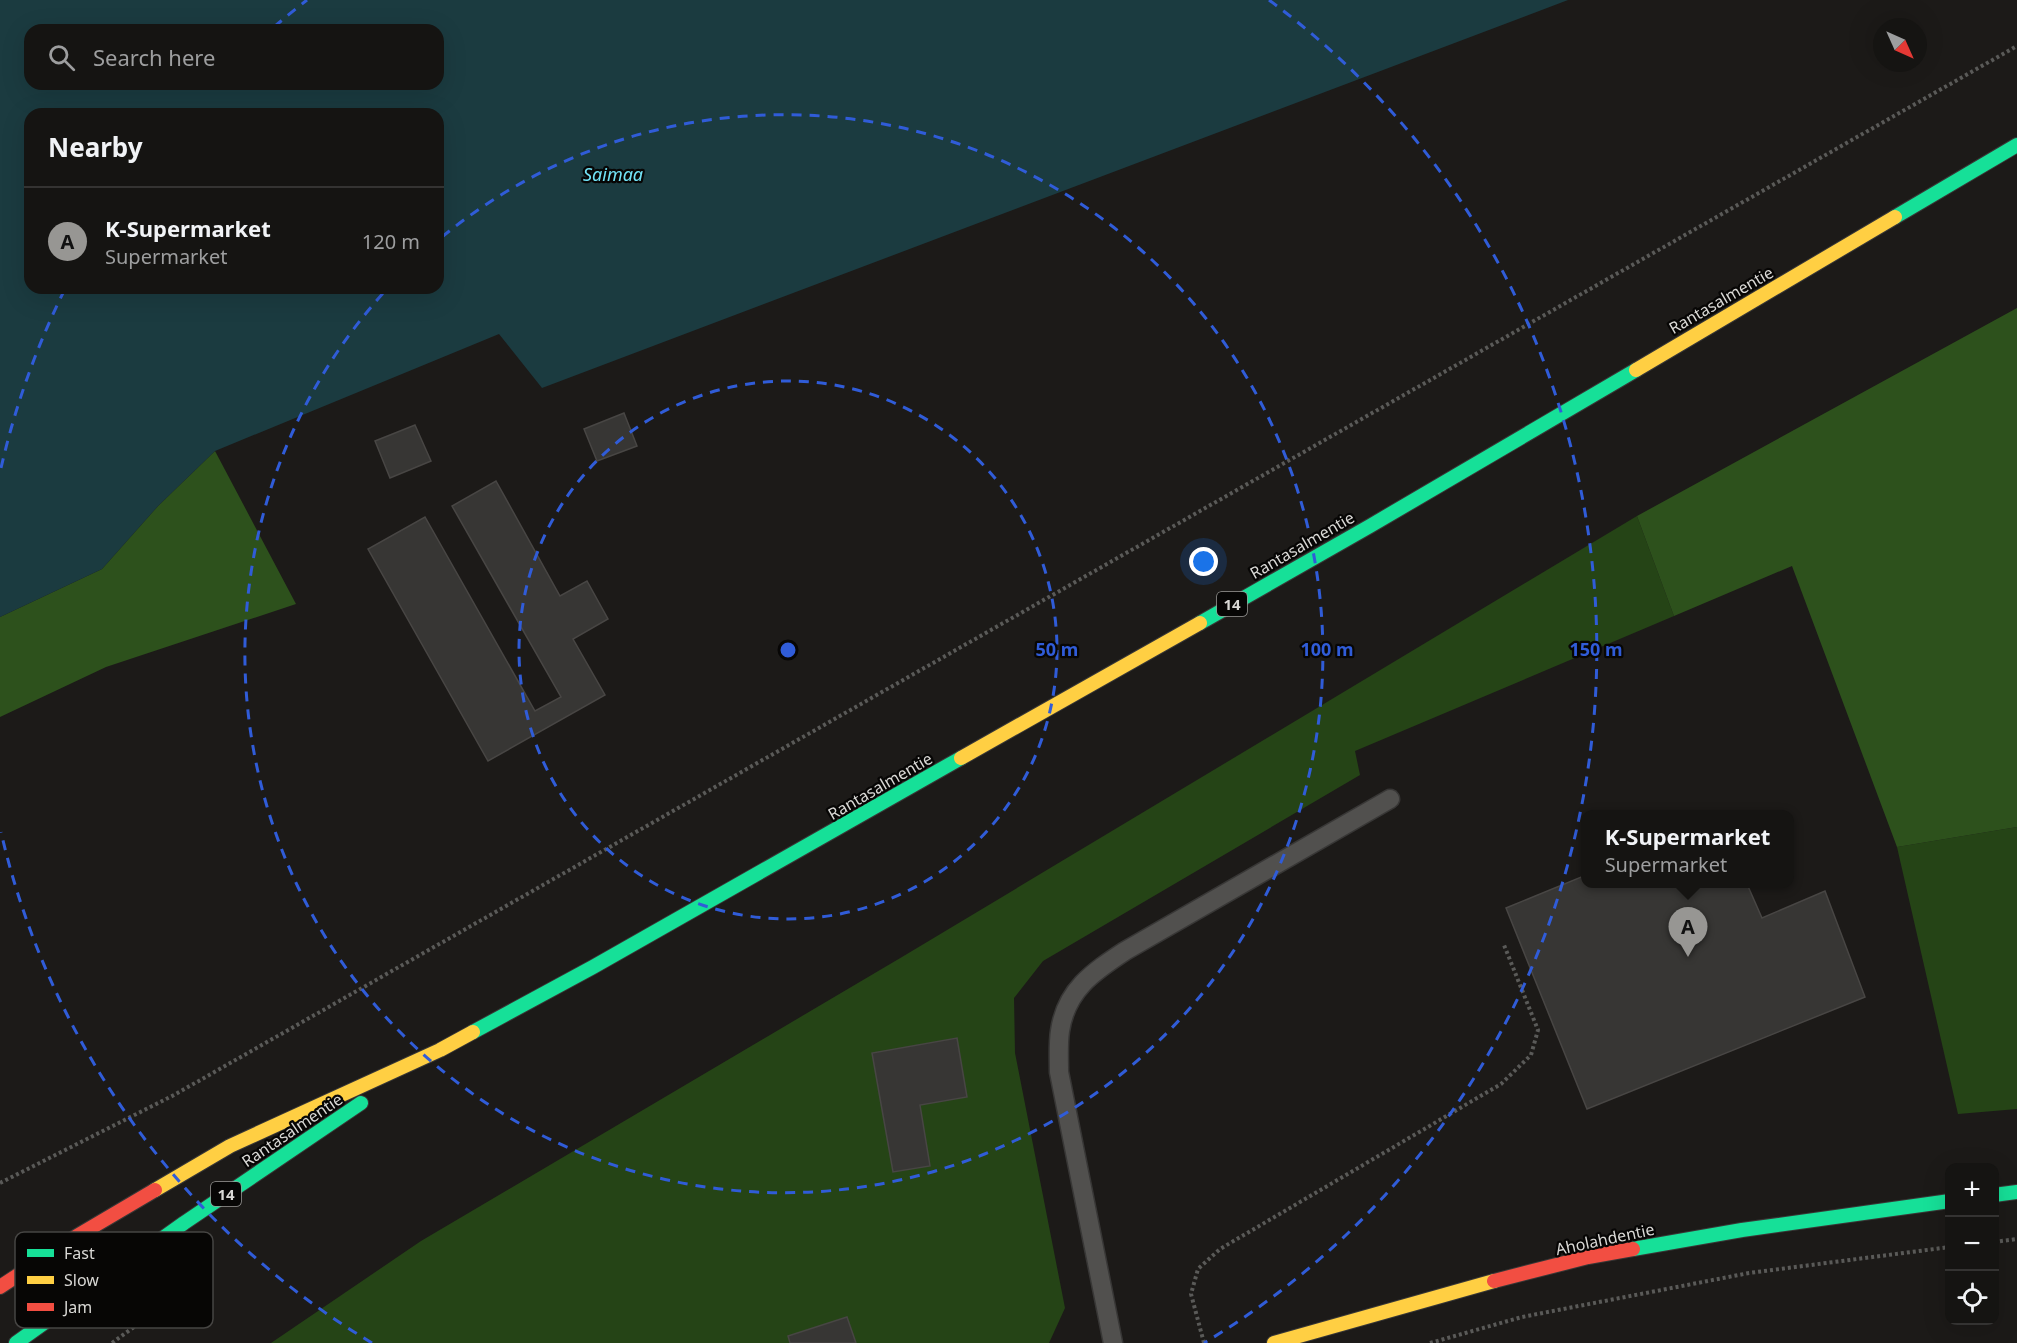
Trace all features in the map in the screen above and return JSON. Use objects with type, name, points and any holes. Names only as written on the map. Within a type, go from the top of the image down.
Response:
[{"type":"main road","name":"Rantasalmentie","points":[[83,1232],[230,1146],[440,1050],[593,967],[1360,532],[2017,145]]},
{"type":"main road","name":"Rantasalmentie","points":[[171,1232],[440,1050]]},
{"type":"main road","points":[[1999,1194],[2017,1192]]},
{"type":"main road","name":"Aholahdentie","points":[[1274,1343],[1424,1300],[1588,1257],[1742,1230],[1945,1202]]},
{"type":"main road","name":"Rantasalmentie","points":[[0,1287],[15,1277]]},
{"type":"main road","name":"Rantasalmentie","points":[[16,1343],[37,1328]]},
{"type":"lane","points":[[1113,1343],[1059,1072],[1059,1032],[1065,1010],[1074,994],[1092,973],[1125,951],[1390,799]]},
{"type":"path","points":[[0,1184],[174,1095],[2017,46]]},
{"type":"path","points":[[1204,1343],[1191,1294],[1198,1269],[1220,1249],[1500,1084],[1531,1055],[1538,1030],[1504,945]]},
{"type":"path","points":[[1999,1241],[2017,1239]]},
{"type":"path","points":[[1430,1343],[1522,1317],[1749,1273],[1945,1248]]},
{"type":"path","points":[[112,1343],[133,1328]]},
{"type":"green space","points":[[2017,308],[2017,827],[1897,847],[1792,566],[1674,616],[1637,516]]},
{"type":"green space","points":[[215,451],[296,604],[106,667],[0,717],[0,617],[102,569],[158,506]]},
{"type":"green space","points":[[1637,516],[1674,616],[1355,751],[1360,775],[1043,961],[1014,998],[1015,1053],[1065,1308],[1049,1343],[271,1343],[421,1241],[902,957]]},
{"type":"green space","points":[[2017,827],[2017,1109],[1958,1114],[1897,847]]},
{"type":"water","name":"Saimaa","points":[[0,0],[1568,0],[542,388],[499,334],[215,451],[158,506],[102,569],[0,617]]},
{"type":"building","points":[[624,413],[637,446],[597,461],[584,429]]},
{"type":"building","points":[[415,425],[431,461],[390,478],[375,441]]},
{"type":"building","points":[[496,481],[560,596],[587,581],[608,619],[573,639],[605,695],[488,761],[368,549],[425,517],[535,711],[561,697],[452,506]]},
{"type":"building","points":[[1581,877],[1581,888],[1749,888],[1762,918],[1825,891],[1865,997],[1587,1109],[1506,908]]},
{"type":"building","points":[[957,1038],[967,1097],[920,1105],[930,1166],[893,1172],[872,1053]]},
{"type":"building","points":[[847,1317],[856,1343],[790,1343],[788,1336]]},
{"type":"traffic: fast","points":[[1895,217],[2017,145]]},
{"type":"traffic: fast","points":[[1200,623],[1636,370]]},
{"type":"traffic: fast","points":[[473,1032],[593,967],[961,758]]},
{"type":"traffic: fast","points":[[171,1232],[361,1103]]},
{"type":"traffic: fast","points":[[1999,1194],[2017,1192]]},
{"type":"traffic: fast","points":[[1633,1249],[1742,1230],[1945,1202]]},
{"type":"traffic: fast","points":[[16,1343],[37,1328]]},
{"type":"traffic: slow","points":[[1636,370],[1895,217]]},
{"type":"traffic: slow","points":[[961,758],[1200,623]]},
{"type":"traffic: slow","points":[[155,1190],[230,1146],[440,1050],[473,1032]]},
{"type":"traffic: slow","points":[[1274,1343],[1494,1281]]},
{"type":"traffic: jam","points":[[84,1232],[155,1190]]},
{"type":"traffic: jam","points":[[1494,1281],[1588,1257],[1633,1249]]},
{"type":"traffic: jam","points":[[0,1287],[15,1277]]},
{"type":"place","name":"K-Supermarket","points":[[1688,957]]}]
